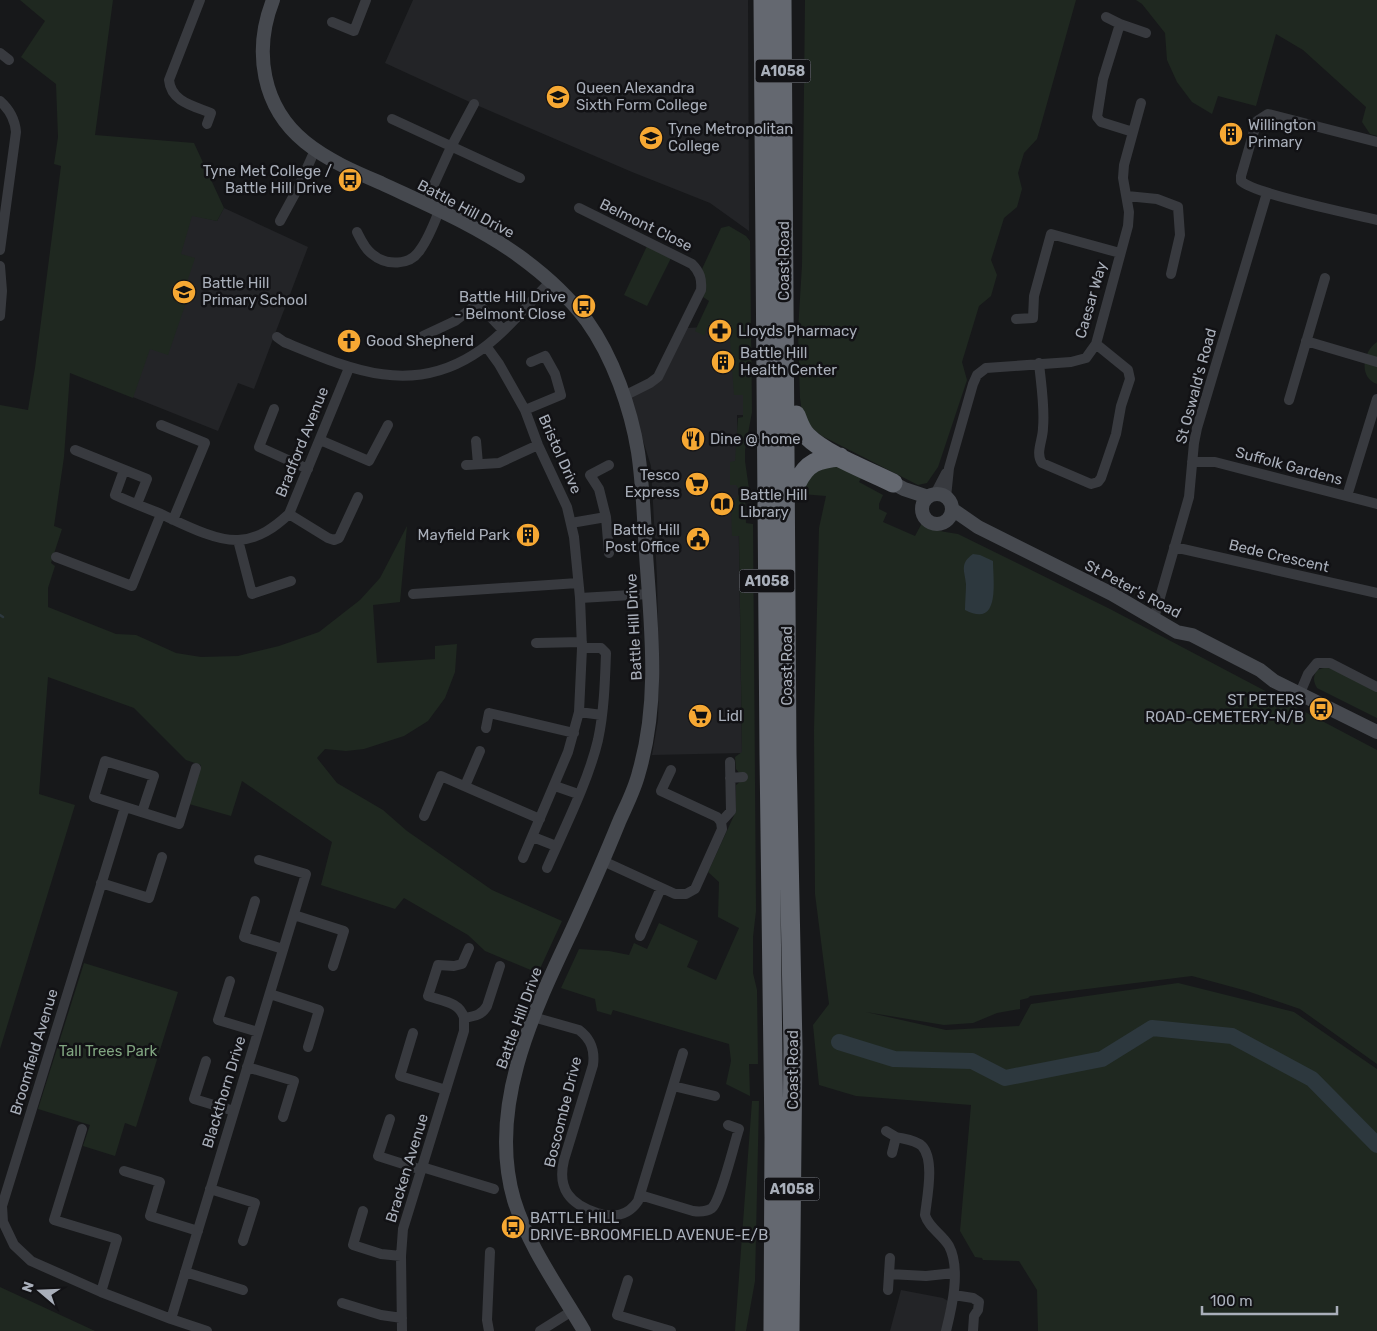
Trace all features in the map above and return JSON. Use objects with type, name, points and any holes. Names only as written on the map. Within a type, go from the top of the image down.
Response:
[{"type":"highway","name":"Coast Road","points":[[762,0],[774,1138],[773,1331]]},
{"type":"highway","name":"Coast Road","points":[[782,5],[787,753],[793,1048],[790,1331]]},
{"type":"highway","points":[[783,127],[796,415],[797,483],[787,753]]},
{"type":"highway","points":[[796,415],[799,425],[806,435],[840,458],[899,486]]},
{"type":"highway","points":[[797,483],[803,471],[812,463],[840,458]]},
{"type":"highway","points":[[793,1048],[803,1331]]},
{"type":"highway","points":[[759,1331],[768,1260],[774,1138]]},
{"type":"street","points":[[200,0],[169,80],[172,92],[181,101],[211,113],[207,124]]},
{"type":"street","name":"Battle Hill Drive","points":[[273,0],[263,36],[263,60],[267,84],[276,106],[286,122],[315,150],[356,172],[491,237],[520,257],[550,282],[585,319],[599,341],[631,415],[639,457],[654,664],[651,720],[639,775],[534,1017],[518,1065],[509,1101],[506,1132],[508,1175],[517,1209],[526,1232],[584,1331]]},
{"type":"street","points":[[332,22],[354,31],[366,0]]},
{"type":"street","points":[[1106,17],[1146,33]]},
{"type":"street","points":[[1120,24],[1103,79],[1097,117],[1101,122],[1133,132]]},
{"type":"street","points":[[0,53],[9,60]]},
{"type":"street","points":[[0,101],[13,117],[16,132],[0,250]]},
{"type":"street","name":"Caesar Way","points":[[939,503],[977,375],[986,368],[1071,362],[1086,358],[1096,344],[1128,226],[1129,212],[1123,178],[1124,165],[1141,103]]},
{"type":"street","points":[[425,204],[451,147],[474,104]]},
{"type":"street","points":[[1377,142],[1268,114],[1257,121],[1241,176],[1241,181],[1244,184],[1267,193],[1377,220]]},
{"type":"street","points":[[392,120],[520,178]]},
{"type":"street","points":[[280,221],[298,188],[315,150]]},
{"type":"street","name":"St Oswald's Road","points":[[1154,618],[1189,497],[1192,462],[1198,428],[1267,193]]},
{"type":"street","points":[[1127,196],[1157,199],[1178,207],[1180,235],[1171,274]]},
{"type":"street","name":"Belmont Close","points":[[579,208],[692,264],[698,270],[702,282],[701,290],[658,377],[624,396]]},
{"type":"street","points":[[357,232],[363,244],[373,255],[384,261],[399,264],[411,259],[420,251],[439,211]]},
{"type":"street","points":[[1016,319],[1033,318],[1034,296],[1051,234],[1120,254]]},
{"type":"street","points":[[0,266],[2,291],[0,316]]},
{"type":"street","points":[[1289,400],[1325,278]]},
{"type":"street","points":[[276,337],[349,368],[378,375],[422,376],[447,368],[473,356],[503,330],[550,282]]},
{"type":"street","points":[[423,336],[455,322],[472,308],[482,308],[503,330]]},
{"type":"street","points":[[1306,341],[1377,362]]},
{"type":"street","points":[[1039,364],[1044,428],[1039,453],[1042,463],[1092,484],[1098,482],[1116,434],[1121,406],[1130,379],[1128,370],[1096,344]]},
{"type":"street","name":"Bristol Drive","points":[[486,346],[499,364],[525,410],[538,445],[567,507],[571,523],[580,598],[582,645],[579,712],[555,786],[523,858]]},
{"type":"street","points":[[525,410],[561,395],[555,374],[545,356],[531,362]]},
{"type":"street","name":"Bradford Avenue","points":[[124,470],[115,495],[202,531],[238,540],[260,535],[278,524],[289,514],[349,368]]},
{"type":"street","points":[[1347,496],[1377,399]]},
{"type":"street","points":[[274,409],[259,447],[308,469]]},
{"type":"street","points":[[162,425],[205,442],[173,520]]},
{"type":"street","points":[[320,440],[369,461],[388,425]]},
{"type":"street","points":[[476,441],[478,464]]},
{"type":"street","points":[[466,465],[499,462],[538,445]]},
{"type":"street","points":[[75,450],[147,479],[137,504]]},
{"type":"street","name":"Suffolk Gardens","points":[[1192,462],[1216,462],[1377,504]]},
{"type":"street","points":[[609,465],[590,474],[599,489],[606,517],[609,553]]},
{"type":"street","name":"St Peter's Road","points":[[899,486],[939,503],[978,527],[1112,594],[1177,632],[1192,636],[1260,670],[1274,681],[1377,732]]},
{"type":"street","points":[[289,514],[334,540],[339,538],[358,497]]},
{"type":"street","points":[[56,558],[132,586],[161,514]]},
{"type":"street","points":[[571,523],[606,517]]},
{"type":"street","points":[[238,540],[252,594],[291,582]]},
{"type":"street","name":"Bede Crescent","points":[[1174,547],[1377,593]]},
{"type":"street","points":[[413,594],[578,583]]},
{"type":"street","points":[[580,598],[649,594]]},
{"type":"street","points":[[536,643],[582,645],[602,648],[606,653],[602,715],[597,742],[578,794],[546,868]]},
{"type":"street","points":[[1300,693],[1308,674],[1317,663],[1330,663],[1377,687]]},
{"type":"street","points":[[579,712],[602,715]]},
{"type":"street","points":[[486,728],[489,714],[574,732]]},
{"type":"street","points":[[465,786],[480,751]]},
{"type":"street","points":[[142,812],[154,776],[105,761],[94,797],[179,824],[196,768]]},
{"type":"street","points":[[721,822],[731,811],[730,762]]},
{"type":"street","points":[[603,861],[675,894],[686,894],[695,889],[722,829],[721,822],[717,817],[661,791],[671,770]]},
{"type":"street","points":[[424,816],[441,776],[540,819]]},
{"type":"street","points":[[730,778],[743,777]]},
{"type":"street","points":[[555,786],[578,794]]},
{"type":"street","name":"Broomfield Avenue","points":[[125,807],[2,1206],[3,1222],[14,1245],[31,1262],[101,1292],[207,1331]]},
{"type":"street","points":[[533,836],[556,846]]},
{"type":"street","points":[[101,883],[149,898],[162,857]]},
{"type":"street","name":"Blackthorn Drive","points":[[171,1319],[306,874],[259,860]]},
{"type":"street","points":[[640,936],[661,888]]},
{"type":"street","points":[[255,902],[244,937],[283,949]]},
{"type":"street","points":[[294,915],[344,931],[333,966]]},
{"type":"street","points":[[469,948],[462,964],[454,966],[438,965],[428,996],[455,1005],[463,1013],[464,1018],[477,1016],[485,1011],[500,966]]},
{"type":"street","points":[[230,981],[218,1020],[258,1032]]},
{"type":"street","points":[[270,994],[319,1010],[308,1047]]},
{"type":"street","name":"Boscombe Drive","points":[[534,1017],[579,1030],[589,1040],[594,1052],[593,1065],[562,1167],[562,1180],[569,1197],[582,1208],[603,1215],[621,1215],[631,1210],[640,1195],[683,1053]]},
{"type":"street","name":"Bracken Avenue","points":[[402,1331],[401,1256],[405,1223],[464,1031],[464,1018]]},
{"type":"street","points":[[413,1033],[400,1076],[446,1090]]},
{"type":"street","points":[[206,1061],[194,1099],[234,1111]]},
{"type":"street","points":[[247,1067],[294,1081],[283,1117]]},
{"type":"street","points":[[673,1086],[715,1096]]},
{"type":"street","points":[[390,1119],[378,1156],[494,1189]]},
{"type":"street","points":[[640,1195],[698,1212],[710,1209],[718,1199],[739,1129],[728,1125]]},
{"type":"street","points":[[82,1129],[54,1220],[117,1239],[101,1292]]},
{"type":"street","points":[[886,1131],[896,1137],[922,1146],[928,1158],[929,1171],[925,1215],[927,1221],[949,1246],[954,1273],[954,1295],[946,1331]]},
{"type":"street","points":[[892,1153],[896,1137]]},
{"type":"street","points":[[124,1171],[160,1182],[150,1216],[198,1231]]},
{"type":"street","points":[[210,1189],[255,1203],[243,1241]]},
{"type":"street","points":[[363,1211],[354,1245],[381,1254],[401,1256]]},
{"type":"street","points":[[489,1331],[487,1320],[490,1252]]},
{"type":"street","points":[[888,1290],[890,1258]]},
{"type":"street","points":[[185,1272],[243,1290]]},
{"type":"street","points":[[889,1274],[926,1276],[954,1273]]},
{"type":"street","points":[[628,1280],[616,1320],[672,1331]]},
{"type":"street","points":[[954,1295],[974,1298],[979,1302],[978,1310],[974,1316],[972,1331]]},
{"type":"street","points":[[342,1303],[381,1315],[402,1318]]},
{"type":"street","points":[[540,1331],[572,1311]]},
{"type":"shaded area","name":"Tyne Metropolitan College","points":[[413,0],[748,0],[749,231],[710,203],[632,172],[474,104],[385,63]]},
{"type":"shaded area","name":"Battle Hill Primary School","points":[[224,208],[308,247],[254,389],[238,383],[218,431],[70,372],[192,215],[217,221]]},
{"type":"shaded area","points":[[735,327],[747,415],[737,415],[742,753],[652,755],[658,720],[659,680],[657,577],[651,466],[629,396],[661,381],[686,328]]},
{"type":"shaded area","points":[[973,554],[993,561],[994,590],[990,608],[985,613],[977,614],[965,610],[966,584],[964,564]]},
{"type":"shaded area","points":[[901,1290],[943,1298],[948,1301],[942,1331],[890,1331]]},
{"type":"green space","points":[[20,0],[113,0],[95,135],[194,143],[224,208],[217,221],[192,216],[181,254],[195,258],[186,285],[191,288],[168,355],[150,349],[133,398],[70,373],[64,457],[54,526],[62,529],[51,563],[55,566],[48,588],[48,607],[116,634],[136,635],[176,653],[201,657],[238,656],[279,646],[319,632],[360,600],[380,578],[407,526],[400,602],[373,605],[377,663],[435,659],[435,646],[457,644],[455,672],[445,698],[428,721],[404,736],[364,749],[346,751],[325,749],[317,758],[337,783],[383,810],[407,831],[492,890],[562,921],[538,973],[485,951],[468,935],[404,898],[395,909],[321,885],[332,842],[242,781],[231,816],[189,804],[201,765],[186,760],[134,708],[48,677],[39,794],[75,805],[0,1049],[0,405],[28,410],[61,166],[54,164],[58,137],[56,84],[21,57],[45,21]]},
{"type":"green space","points":[[805,0],[1076,0],[1037,139],[1024,153],[1018,173],[1022,189],[1017,207],[1004,218],[991,260],[997,275],[991,296],[979,306],[962,362],[967,380],[938,467],[927,483],[918,485],[822,436],[803,421],[800,398],[798,331],[802,265]]},
{"type":"green space","points":[[1136,0],[1377,0],[1377,136],[1370,134],[1362,122],[1366,107],[1303,50],[1276,34],[1256,106],[1218,96],[1212,114],[1192,102],[1177,82],[1167,60],[1165,33],[1142,4]]},
{"type":"green space","points":[[729,226],[746,236],[750,241],[752,412],[745,450],[749,489],[739,489],[736,485],[730,485],[730,462],[735,461],[738,418],[743,417],[743,395],[734,395],[729,326],[707,327],[705,336],[695,331],[709,301],[703,297],[706,284],[702,269],[721,228]]},
{"type":"green space","points":[[647,246],[671,258],[647,306],[624,295]]},
{"type":"green space","points":[[1377,342],[1377,384],[1367,376],[1365,364],[1368,351]]},
{"type":"green space","points":[[832,462],[861,478],[859,482],[883,495],[879,509],[887,513],[883,522],[915,536],[922,523],[944,532],[958,534],[1110,609],[1377,750],[1377,1064],[1300,1009],[1247,991],[1192,976],[1030,996],[1020,1000],[1020,1009],[997,1013],[973,1023],[944,1025],[866,1012],[946,1030],[1019,1026],[1031,1004],[1178,983],[1294,1012],[1377,1069],[1377,1331],[1038,1331],[1037,1290],[1019,1261],[983,1260],[982,1258],[975,1257],[960,1231],[971,1105],[856,1096],[819,1085],[813,1025],[829,1004],[815,894],[814,730],[819,528],[826,496],[801,494],[803,479]]},
{"type":"green space","points":[[739,494],[745,494],[746,523],[753,524],[756,911],[753,937],[753,973],[757,990],[758,1064],[749,1064],[750,1096],[726,1084],[731,1061],[729,1044],[613,1010],[611,1015],[597,1011],[595,999],[561,988],[579,949],[609,951],[629,955],[634,943],[647,949],[659,923],[698,941],[687,967],[716,980],[739,928],[718,917],[719,882],[708,872],[736,811],[736,785],[741,781],[740,774],[736,769],[735,757],[742,752],[739,536],[732,536],[731,501],[736,500]]},
{"type":"green space","points":[[1327,667],[1377,690],[1377,718],[1317,688],[1314,679],[1316,672]]},
{"type":"green space","name":"Tall Trees Park","points":[[84,963],[178,992],[136,1127],[125,1123],[115,1156],[83,1146],[90,1125],[38,1109]]},
{"type":"green space","points":[[752,1101],[759,1101],[755,1281],[746,1331],[735,1331]]},
{"type":"green space","points":[[0,1287],[95,1331],[0,1331]]},
{"type":"waterway","points":[[839,1042],[894,1059],[972,1061],[1005,1078],[1102,1059],[1152,1028],[1232,1036],[1312,1079],[1377,1145]]},
{"type":"place","name":"Queen Alexandra Sixth Form College","points":[[558,97]]},
{"type":"place","name":"Willington Primary","points":[[1231,134]]},
{"type":"place","name":"Tyne Metropolitan College","points":[[651,138]]},
{"type":"place","name":"Tyne Met College / Battle Hill Drive","points":[[350,180]]},
{"type":"place","name":"Battle Hill Primary School","points":[[184,292]]},
{"type":"place","name":"Battle Hill Drive - Belmont Close","points":[[584,306]]},
{"type":"place","name":"Lloyds Pharmacy","points":[[720,331]]},
{"type":"place","name":"Good Shepherd","points":[[349,341]]},
{"type":"place","name":"Battle Hill Health Center","points":[[723,362]]},
{"type":"place","name":"Dine @ home","points":[[693,439]]},
{"type":"place","name":"Tesco Express","points":[[697,484]]},
{"type":"place","name":"Battle Hill Library","points":[[722,504]]},
{"type":"place","name":"Mayfield Park","points":[[528,535]]},
{"type":"place","name":"Battle Hill Post Office","points":[[698,539]]},
{"type":"place","name":"ST PETERS ROAD-CEMETERY-N/B","points":[[1321,709]]},
{"type":"place","name":"Lidl","points":[[700,716]]},
{"type":"place","name":"BATTLE HILL DRIVE-BROOMFIELD AVENUE-E/B","points":[[513,1227]]}]
